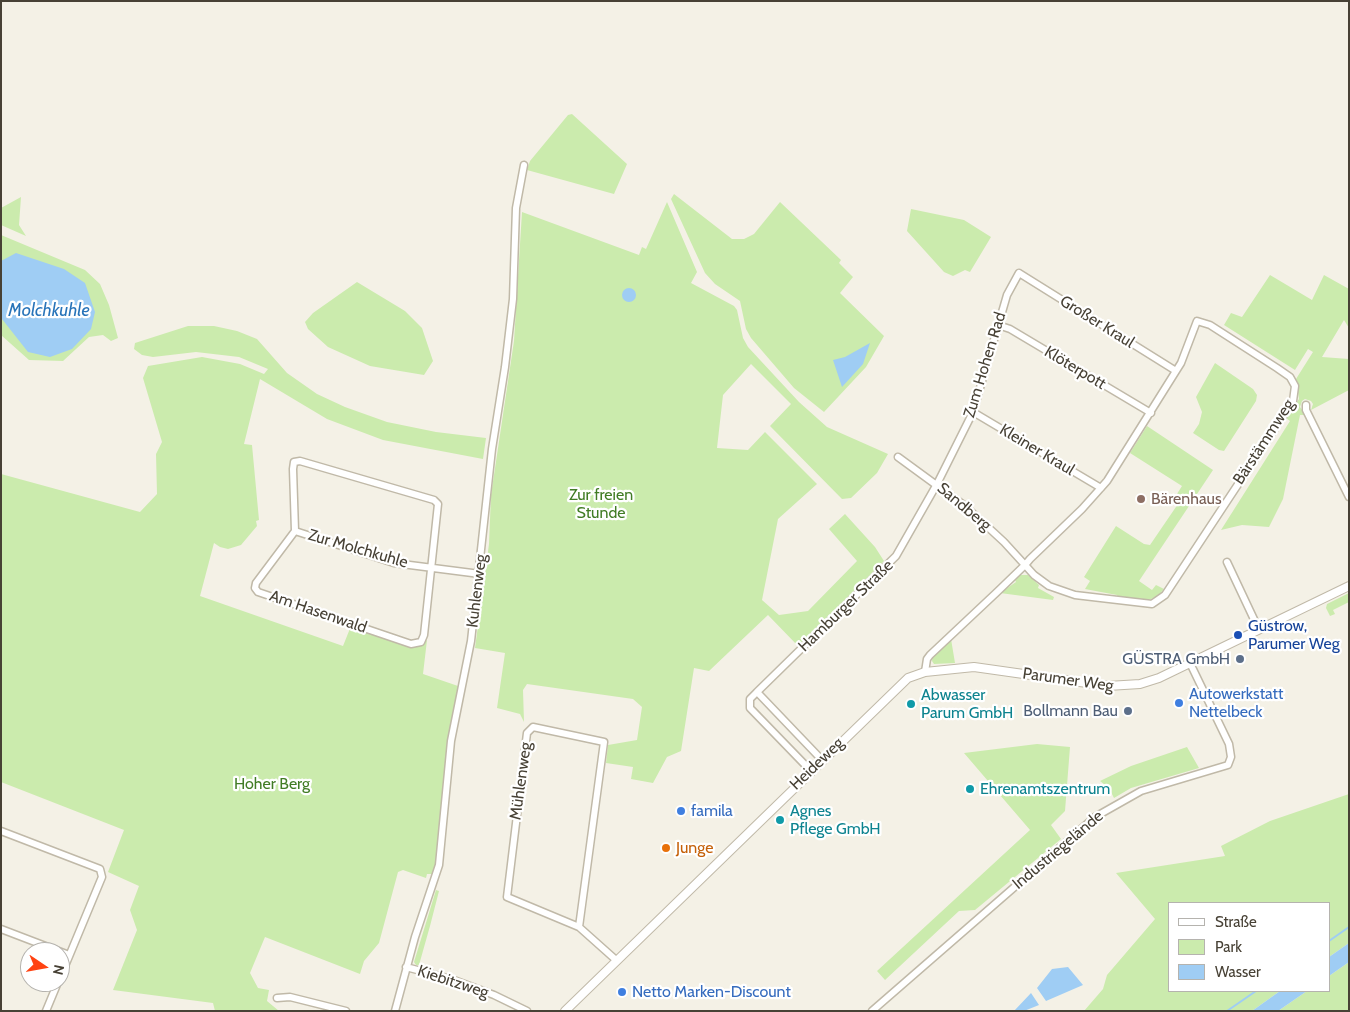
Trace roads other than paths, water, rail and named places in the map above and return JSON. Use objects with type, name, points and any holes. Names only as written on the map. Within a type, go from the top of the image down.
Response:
[{"type":"street","name":"Kuhlenweg","points":[[395,1011],[406,967],[439,865],[451,741],[471,641],[480,574],[492,449],[506,367],[513,299],[516,208],[524,164]]},
{"type":"street","name":"Zum Hohen Rad","points":[[937,484],[973,412],[1008,295],[1019,273]]},
{"type":"street","name":"Großer Kraul","points":[[1019,273],[1176,371]]},
{"type":"street","name":"Bärstämmweg","points":[[1197,321],[1210,325],[1290,377],[1293,381],[1295,393],[1293,401],[1165,595],[1152,604],[1145,605],[1071,594],[1050,586],[1025,564],[1101,488],[1151,413],[1186,352],[1197,321]]},
{"type":"street","name":"Klöterpott","points":[[998,326],[1010,329],[1151,413]]},
{"type":"street","points":[[1306,405],[1306,410],[1349,497]]},
{"type":"street","name":"Kleiner Kraul","points":[[973,412],[1101,488]]},
{"type":"street","name":"Sandberg","points":[[898,457],[937,484],[986,525],[1025,564]]},
{"type":"street","name":"Am Hasenwald","points":[[294,462],[300,462],[434,500],[438,504],[439,509],[431,568],[424,635],[421,642],[411,644],[258,592],[255,588],[256,583],[295,531],[294,462]]},
{"type":"street","name":"Hamburger Straße","points":[[757,692],[896,556],[937,484]]},
{"type":"street","name":"Zur Molchkuhle","points":[[295,531],[394,563],[480,574]]},
{"type":"street","points":[[1227,562],[1259,630]]},
{"type":"street","points":[[925,672],[926,660],[930,655],[1025,564]]},
{"type":"street","name":"Parumer Weg","points":[[925,672],[974,667],[1126,687],[1159,678],[1349,586]]},
{"type":"street","name":"Industriegelände","points":[[872,1011],[1095,817],[1141,791],[1228,765],[1231,757],[1229,744],[1190,663]]},
{"type":"street","name":"Heideweg","points":[[565,1011],[901,683],[925,672]]},
{"type":"street","points":[[811,771],[750,708],[750,700],[757,692],[822,760]]},
{"type":"street","name":"Mühlenweg","points":[[579,928],[604,742],[533,728],[527,733],[506,894],[510,900],[579,928],[616,960]]},
{"type":"street","points":[[1,831],[100,869],[102,877],[70,955]]},
{"type":"street","points":[[1,929],[36,942]]},
{"type":"street","name":"Kiebitzweg","points":[[406,967],[494,994],[527,1011]]},
{"type":"street","points":[[46,1011],[54,992]]},
{"type":"street","points":[[277,998],[290,997],[346,1011]]},
{"type":"water","name":"Molchkuhle","points":[[16,253],[64,269],[85,283],[95,312],[91,329],[72,349],[50,357],[28,352],[2,319],[1,261]]},
{"type":"water","points":[[626,288],[632,288],[636,295],[632,302],[626,302],[622,298],[622,292]]},
{"type":"water","points":[[870,343],[863,364],[842,387],[833,360],[845,357]]},
{"type":"water","points":[[1349,943],[1349,962],[1330,975],[1330,956]]},
{"type":"water","points":[[1068,967],[1083,985],[1046,1001],[1037,988],[1052,969]]},
{"type":"water","points":[[1279,992],[1306,992],[1278,1011],[1252,1011]]},
{"type":"water","points":[[1031,993],[1039,1005],[1024,1011],[1014,1011]]},
{"type":"waterway","points":[[1330,940],[1349,927]]},
{"type":"waterway","points":[[1227,1011],[1255,992]]},
{"type":"place","name":"Bärenhaus","points":[[1141,499]]},
{"type":"place","name":"Güstrow, Parumer Weg","points":[[1238,635]]},
{"type":"place","name":"GÜSTRA GmbH","points":[[1240,659]]},
{"type":"place","name":"Autowerkstatt Nettelbeck","points":[[1179,703]]},
{"type":"place","name":"Abwasser Parum GmbH","points":[[911,704]]},
{"type":"place","name":"Bollmann Bau","points":[[1128,711]]},
{"type":"place","name":"Ehrenamtszentrum","points":[[970,789]]},
{"type":"place","name":"famila","points":[[681,811]]},
{"type":"place","name":"Agnes Pflege GmbH","points":[[780,820]]},
{"type":"place","name":"Junge","points":[[666,848]]},
{"type":"place","name":"Netto Marken-Discount","points":[[622,992]]},
{"type":"park label","name":"Zur freien Stunde","points":[[601,504]]},
{"type":"park label","name":"Hoher Berg","points":[[272,784]]}]
